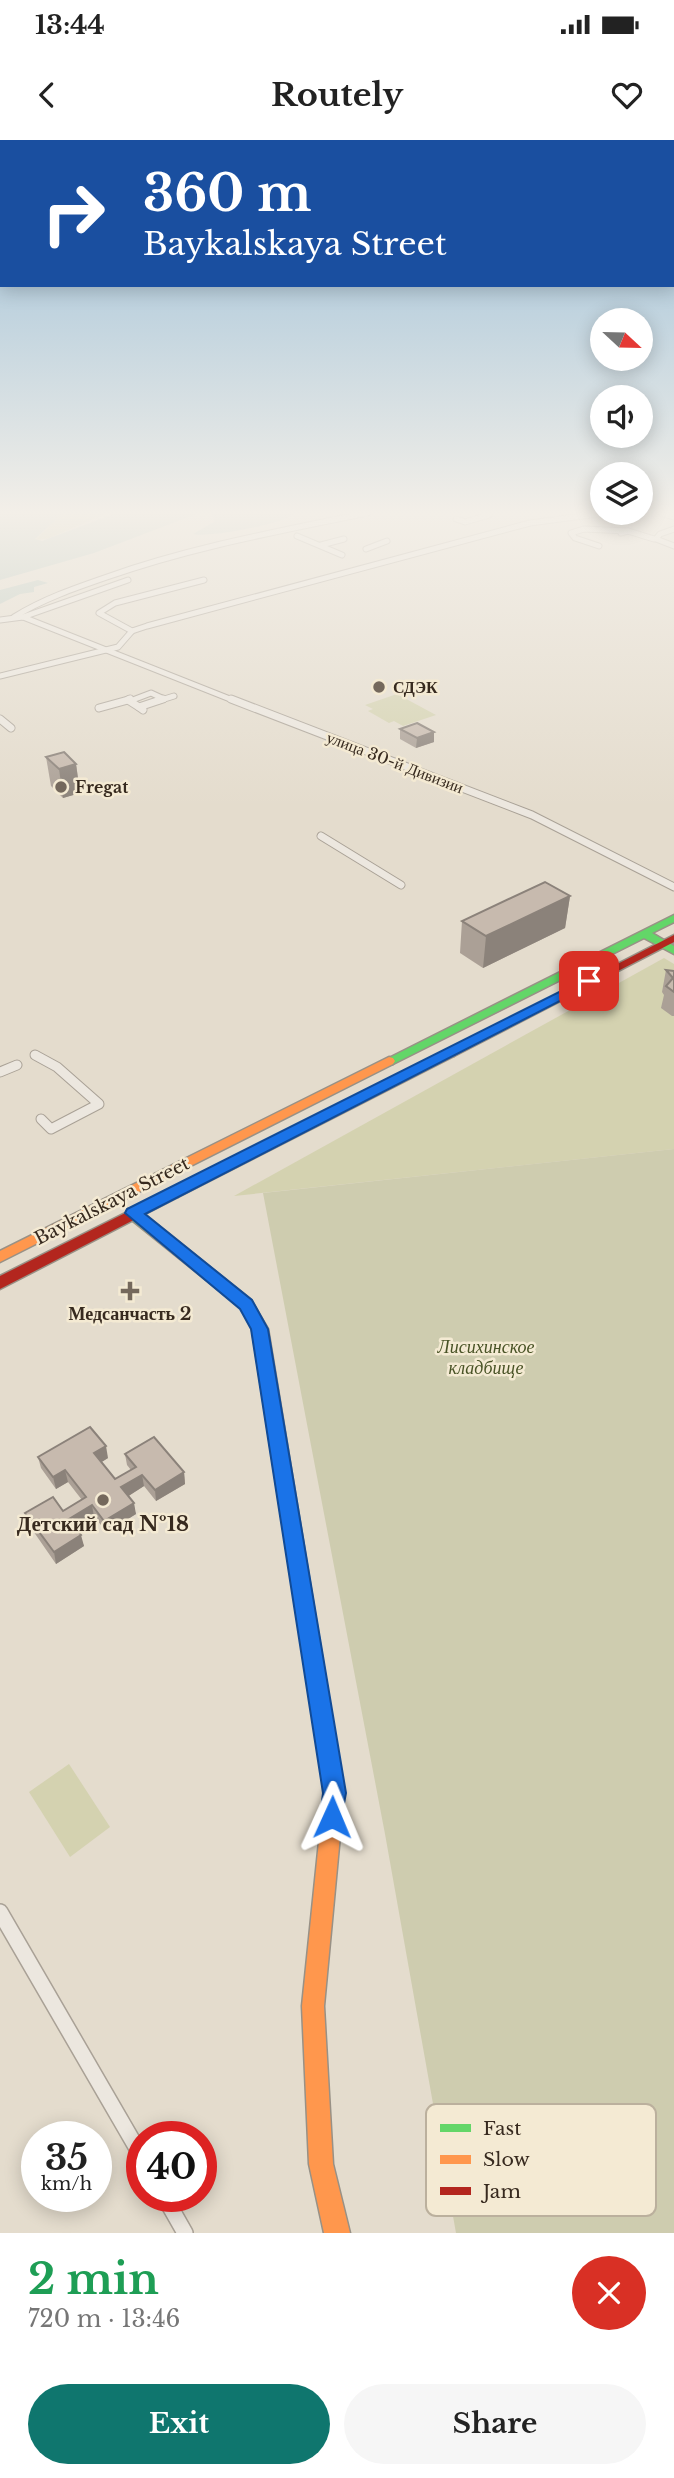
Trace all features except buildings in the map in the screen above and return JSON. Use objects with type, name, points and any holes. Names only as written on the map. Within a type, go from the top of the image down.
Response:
[{"type":"main road","name":"Baykalskaya Street","points":[[0,1257],[674,918]]},
{"type":"main road","points":[[644,933],[670,944]]},
{"type":"main road","name":"Baykalskaya Street","points":[[0,1283],[133,1213],[670,944]]},
{"type":"main road","points":[[133,1213],[246,1304],[260,1329],[334,1793],[313,2006],[321,2164],[337,2233]]},
{"type":"street","points":[[14,617],[23,611]]},
{"type":"street","points":[[0,620],[23,617],[41,611]]},
{"type":"street","points":[[103,611],[99,613],[132,631]]},
{"type":"street","points":[[0,676],[118,647],[132,631],[207,611]]},
{"type":"street","name":"улица 30-й Дивизии","points":[[23,617],[532,815],[674,887]]},
{"type":"street","points":[[99,708],[152,693],[164,699]]},
{"type":"street","points":[[128,700],[141,708],[174,696]]},
{"type":"street","points":[[0,719],[11,728]]},
{"type":"street","points":[[321,836],[401,885]]},
{"type":"street","points":[[35,1055],[57,1067],[99,1104],[51,1129],[41,1119]]},
{"type":"street","points":[[0,1072],[17,1065]]},
{"type":"street","points":[[0,1912],[126,2129]]},
{"type":"street","points":[[173,2212],[185,2233]]},
{"type":"shaded area","points":[[397,694],[436,715],[403,726],[394,721],[389,723],[368,711],[373,709],[365,705]]},
{"type":"shaded area","points":[[664,958],[674,964],[674,1149],[234,1196]]},
{"type":"shaded area","points":[[69,1764],[110,1827],[70,1857],[29,1792]]},
{"type":"green space","name":"Лисихинское кладбище","points":[[674,1149],[674,2233],[456,2233],[453,2216],[656,2216],[656,2104],[433,2104],[385,1834],[263,1193]]},
{"type":"traffic: fast","points":[[389,1061],[674,918]]},
{"type":"traffic: fast","points":[[644,933],[674,951]]},
{"type":"traffic: fast","points":[[133,1213],[246,1304],[260,1329],[333,1784]]},
{"type":"traffic: slow","points":[[173,1194],[450,1053]]},
{"type":"traffic: slow","points":[[0,1257],[389,1061]]},
{"type":"traffic: slow","points":[[333,1784],[313,2006],[321,2164],[337,2233]]},
{"type":"traffic: jam","points":[[450,1053],[674,938]]},
{"type":"traffic: jam","points":[[0,1283],[173,1194]]},
{"type":"place","name":"СДЭК","points":[[379,687]]},
{"type":"place","name":"Fregat","points":[[61,787]]},
{"type":"place","name":"Медсанчасть 2","points":[[130,1291]]},
{"type":"place","name":"Детский сад №18","points":[[103,1500]]},
{"type":"route","points":[[332,1817],[334,1793],[260,1329],[246,1304],[133,1213],[589,981]]}]
